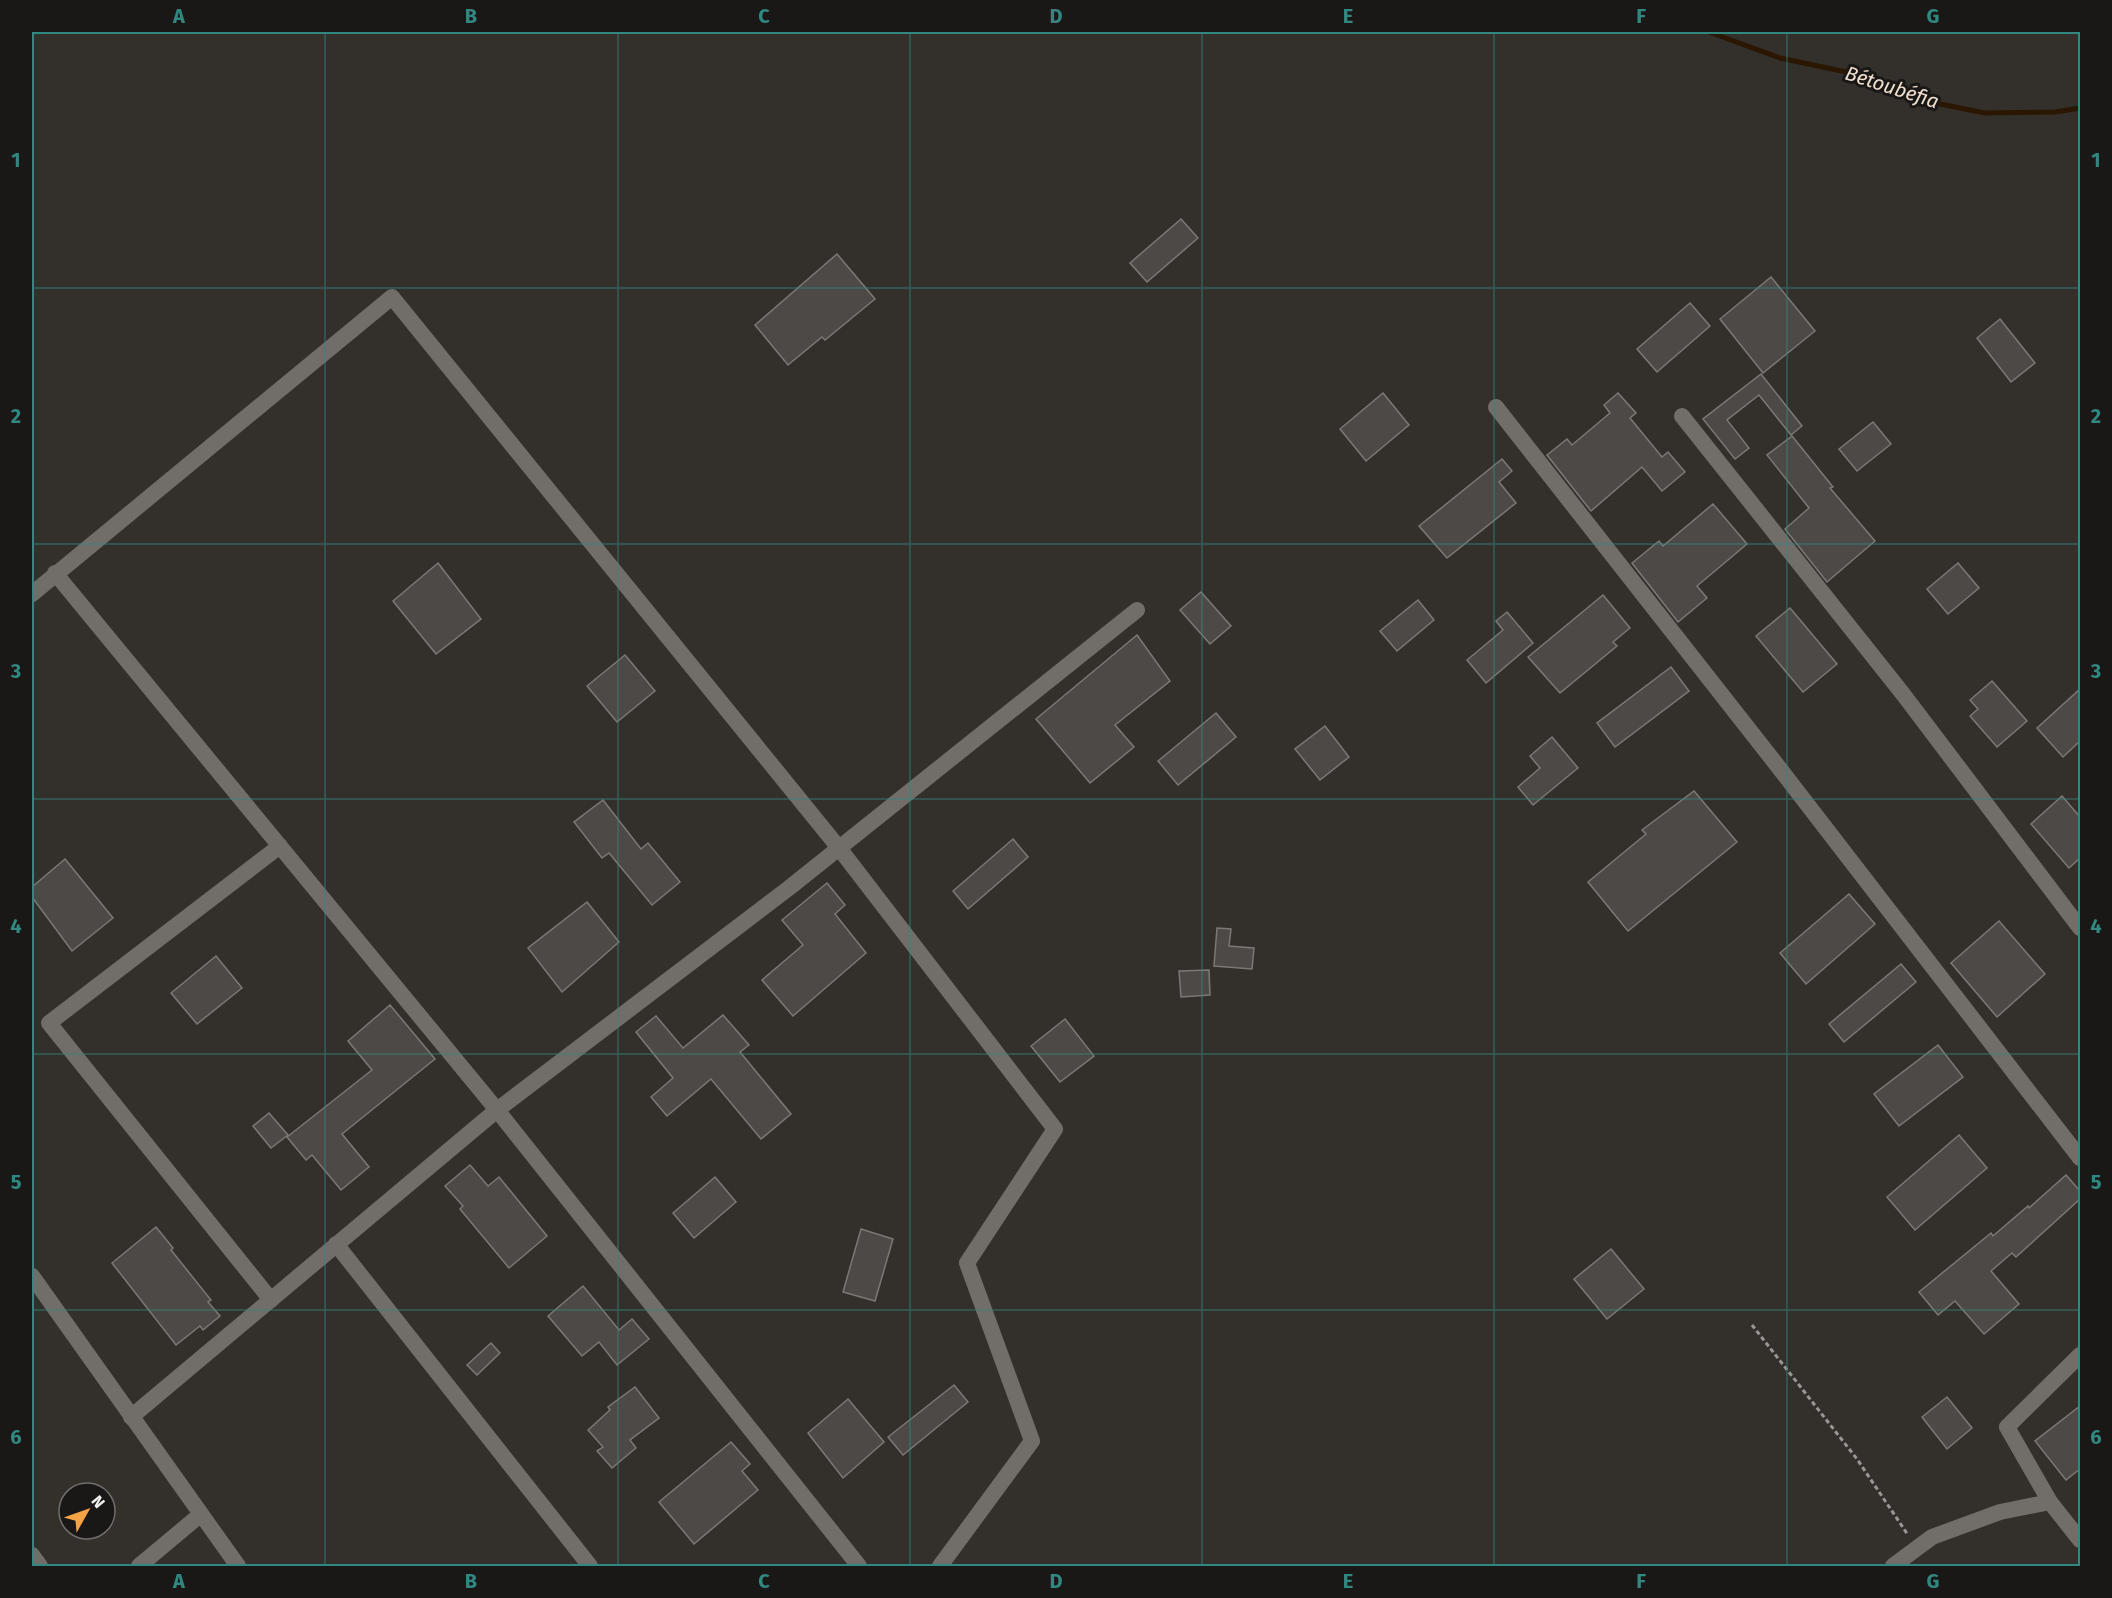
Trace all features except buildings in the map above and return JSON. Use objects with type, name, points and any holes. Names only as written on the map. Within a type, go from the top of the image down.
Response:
[{"type":"street","points":[[32,594],[392,297],[839,848],[1055,1129],[967,1263],[1032,1441],[940,1566]]},
{"type":"street","points":[[1496,407],[1773,759],[2080,1158]]},
{"type":"street","points":[[1682,416],[1903,694],[2080,928]]},
{"type":"street","points":[[55,573],[497,1110],[859,1566]]},
{"type":"street","points":[[131,1417],[497,1110],[839,848],[970,741],[1137,610]]},
{"type":"street","points":[[271,1299],[49,1023],[280,846]]},
{"type":"street","points":[[336,1244],[590,1566]]},
{"type":"street","points":[[32,1276],[238,1566]]},
{"type":"street","points":[[2080,1355],[2007,1426],[2050,1502],[2080,1540]]},
{"type":"street","points":[[1893,1566],[1932,1537],[2000,1512],[2050,1502]]},
{"type":"street","points":[[139,1566],[200,1515]]},
{"type":"street","points":[[32,1555],[40,1566]]},
{"type":"path","points":[[1752,1325],[1857,1460],[1917,1548]]},
{"type":"waterway","name":"Bétoubéfia","points":[[1709,32],[1780,58],[1856,74],[1915,99],[1985,113],[2055,112],[2080,108]]}]
